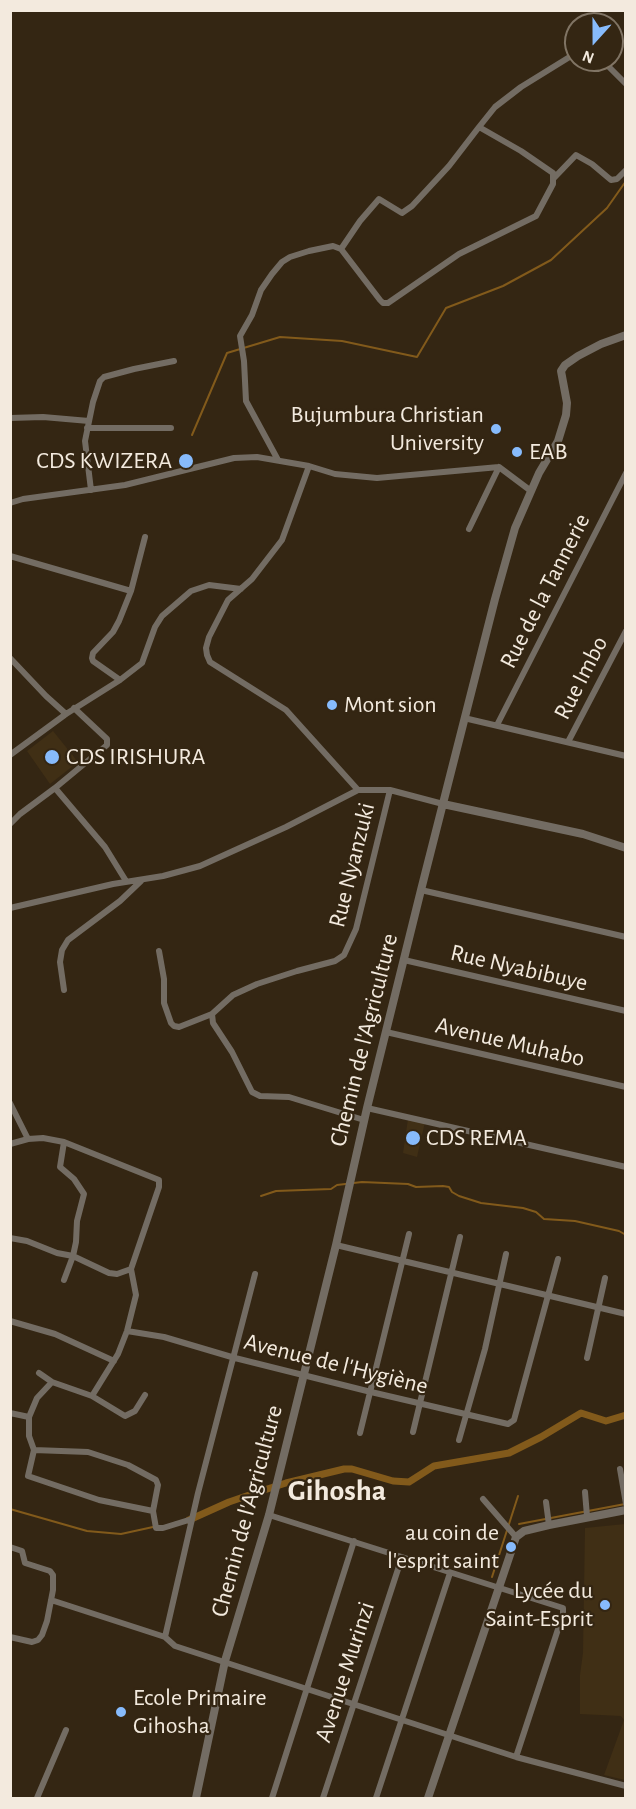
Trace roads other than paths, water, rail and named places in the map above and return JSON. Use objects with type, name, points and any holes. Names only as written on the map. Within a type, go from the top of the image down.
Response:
[{"type":"street","points":[[341,249],[360,221],[379,199],[402,213],[412,206],[449,166],[495,107],[521,87],[564,60]]},
{"type":"street","points":[[614,72],[626,84]]},
{"type":"street","points":[[478,128],[538,161],[553,173],[554,178]]},
{"type":"street","points":[[278,459],[246,401],[240,336],[252,315],[261,290],[282,262],[290,257],[326,247],[341,249],[380,300],[388,303],[459,254],[536,216],[554,178],[576,155],[592,164],[611,180],[617,179],[626,170]]},
{"type":"street","name":"Chemin de l'Agriculture","points":[[196,1798],[225,1661],[279,1475],[421,890],[515,528],[539,473],[558,441],[566,415],[567,403],[561,375],[563,368],[601,344],[626,335]]},
{"type":"street","points":[[91,490],[86,441],[97,387],[104,377],[174,361]]},
{"type":"street","points":[[10,418],[44,417],[89,421]]},
{"type":"street","points":[[87,428],[171,428]]},
{"type":"street","points":[[10,503],[176,474],[234,458],[257,457],[278,459],[335,474],[377,478],[499,467],[531,491]]},
{"type":"street","points":[[309,466],[282,540],[263,566],[228,600],[206,648],[210,662],[286,710],[358,790]]},
{"type":"street","points":[[469,529],[499,467]]},
{"type":"street","name":"Rue de la Tannerie","points":[[497,725],[626,473]]},
{"type":"street","points":[[120,680],[92,658],[93,653],[113,632],[131,591],[145,537]]},
{"type":"street","points":[[10,556],[131,591]]},
{"type":"street","points":[[10,755],[74,708],[120,680],[142,663],[155,627],[162,616],[191,591],[209,585],[241,589]]},
{"type":"street","name":"Rue Imbo","points":[[568,742],[626,631]]},
{"type":"street","points":[[10,658],[66,714]]},
{"type":"street","points":[[10,824],[107,745],[108,742],[74,708]]},
{"type":"street","points":[[464,718],[626,756]]},
{"type":"street","points":[[55,788],[105,847],[126,881]]},
{"type":"street","points":[[10,908],[126,881],[141,881],[200,866],[286,827],[358,790],[390,790],[443,804],[583,834],[626,848]]},
{"type":"street","name":"Rue Nyanzuki","points":[[159,951],[164,979],[164,1003],[171,1023],[179,1027],[212,1014],[233,995],[257,984],[335,961],[344,955],[356,929],[390,790]]},
{"type":"street","points":[[64,990],[60,962],[62,950],[68,940],[120,901],[141,881]]},
{"type":"street","points":[[421,890],[626,937]]},
{"type":"street","name":"Rue Nyabibuye","points":[[404,960],[626,1011]]},
{"type":"street","points":[[212,1014],[213,1023],[232,1052],[252,1092],[260,1096],[289,1097],[364,1120]]},
{"type":"street","name":"Avenue Muhabo","points":[[386,1032],[626,1087]]},
{"type":"street","points":[[10,1103],[28,1139]]},
{"type":"street","points":[[367,1108],[626,1167]]},
{"type":"street","points":[[10,1144],[43,1138],[64,1142],[159,1180],[159,1187],[131,1269],[136,1295],[127,1331],[114,1361],[92,1396]]},
{"type":"street","points":[[64,1142],[60,1167],[74,1179],[84,1194],[77,1221],[74,1256],[64,1280]]},
{"type":"street","points":[[360,1432],[409,1234]]},
{"type":"street","points":[[413,1432],[460,1237]]},
{"type":"street","points":[[10,1238],[74,1256],[110,1273],[117,1274],[131,1269]]},
{"type":"street","points":[[336,1245],[626,1314]]},
{"type":"street","points":[[459,1440],[468,1414],[506,1254]]},
{"type":"street","name":"Avenue de l'Hygiène","points":[[127,1331],[173,1339],[235,1358],[508,1424],[514,1420],[558,1260]]},
{"type":"street","points":[[165,1637],[192,1519],[255,1274]]},
{"type":"street","points":[[586,1358],[605,1278]]},
{"type":"street","points":[[10,1321],[55,1334],[114,1361]]},
{"type":"street","points":[[39,1372],[52,1382],[92,1396],[125,1416],[135,1411],[145,1395]]},
{"type":"street","points":[[52,1382],[38,1398],[28,1417],[29,1436],[34,1450],[28,1474],[30,1478],[99,1500],[153,1511]]},
{"type":"street","points":[[10,1413],[28,1417]]},
{"type":"street","points":[[34,1450],[88,1452],[128,1465],[156,1480],[159,1491],[153,1511],[156,1528],[192,1519]]},
{"type":"street","points":[[620,1469],[626,1504]]},
{"type":"street","points":[[585,1492],[587,1516]]},
{"type":"street","points":[[483,1499],[516,1537]]},
{"type":"street","points":[[546,1502],[549,1525]]},
{"type":"street","points":[[428,1798],[516,1537],[524,1531],[587,1516],[626,1510]]},
{"type":"street","points":[[268,1515],[560,1606],[564,1611],[516,1757]]},
{"type":"street","points":[[272,1798],[354,1541]]},
{"type":"street","points":[[10,1547],[22,1551],[25,1563],[50,1571],[53,1575],[51,1600],[42,1635],[38,1640],[32,1642],[10,1637]]},
{"type":"street","name":"Avenue Murinzi","points":[[323,1798],[402,1557]]},
{"type":"street","points":[[376,1798],[450,1573]]},
{"type":"street","points":[[51,1600],[165,1637],[176,1646],[516,1757],[626,1786]]},
{"type":"street","points":[[37,1798],[66,1730]]},
{"type":"waterway","points":[[192,435],[227,353],[280,337],[342,341],[417,357],[446,308],[503,286],[551,260],[607,208],[626,181]]},
{"type":"waterway","points":[[261,1196],[276,1191],[331,1189],[337,1185],[362,1182],[408,1184],[416,1187],[443,1186],[449,1187],[459,1196],[481,1203],[523,1208],[536,1212],[544,1219],[575,1221],[619,1231],[626,1235]]},
{"type":"waterway","points":[[189,1520],[258,1492],[344,1469],[352,1469],[393,1481],[409,1482],[434,1466],[509,1453],[581,1413],[606,1421],[626,1415]]},
{"type":"waterway","points":[[492,1577],[518,1496]]},
{"type":"waterway","points":[[519,1524],[625,1504]]},
{"type":"waterway","points":[[10,1509],[87,1531],[121,1534],[153,1527]]},
{"type":"place","name":"Bujumbura Christian University","points":[[496,429]]},
{"type":"place","name":"EAB","points":[[517,452]]},
{"type":"place","name":"CDS KWIZERA","points":[[186,461]]},
{"type":"place","name":"Mont sion","points":[[332,705]]},
{"type":"place","name":"CDS IRISHURA","points":[[52,757]]},
{"type":"place","name":"CDS REMA","points":[[413,1138]]},
{"type":"place","name":"au coin de l'esprit saint","points":[[511,1547]]},
{"type":"place","name":"Lycée du Saint-Esprit","points":[[605,1605]]},
{"type":"place","name":"Ecole Primaire Gihosha","points":[[121,1712]]},
{"type":"district","name":"Gihosha","points":[[337,1491]]}]
